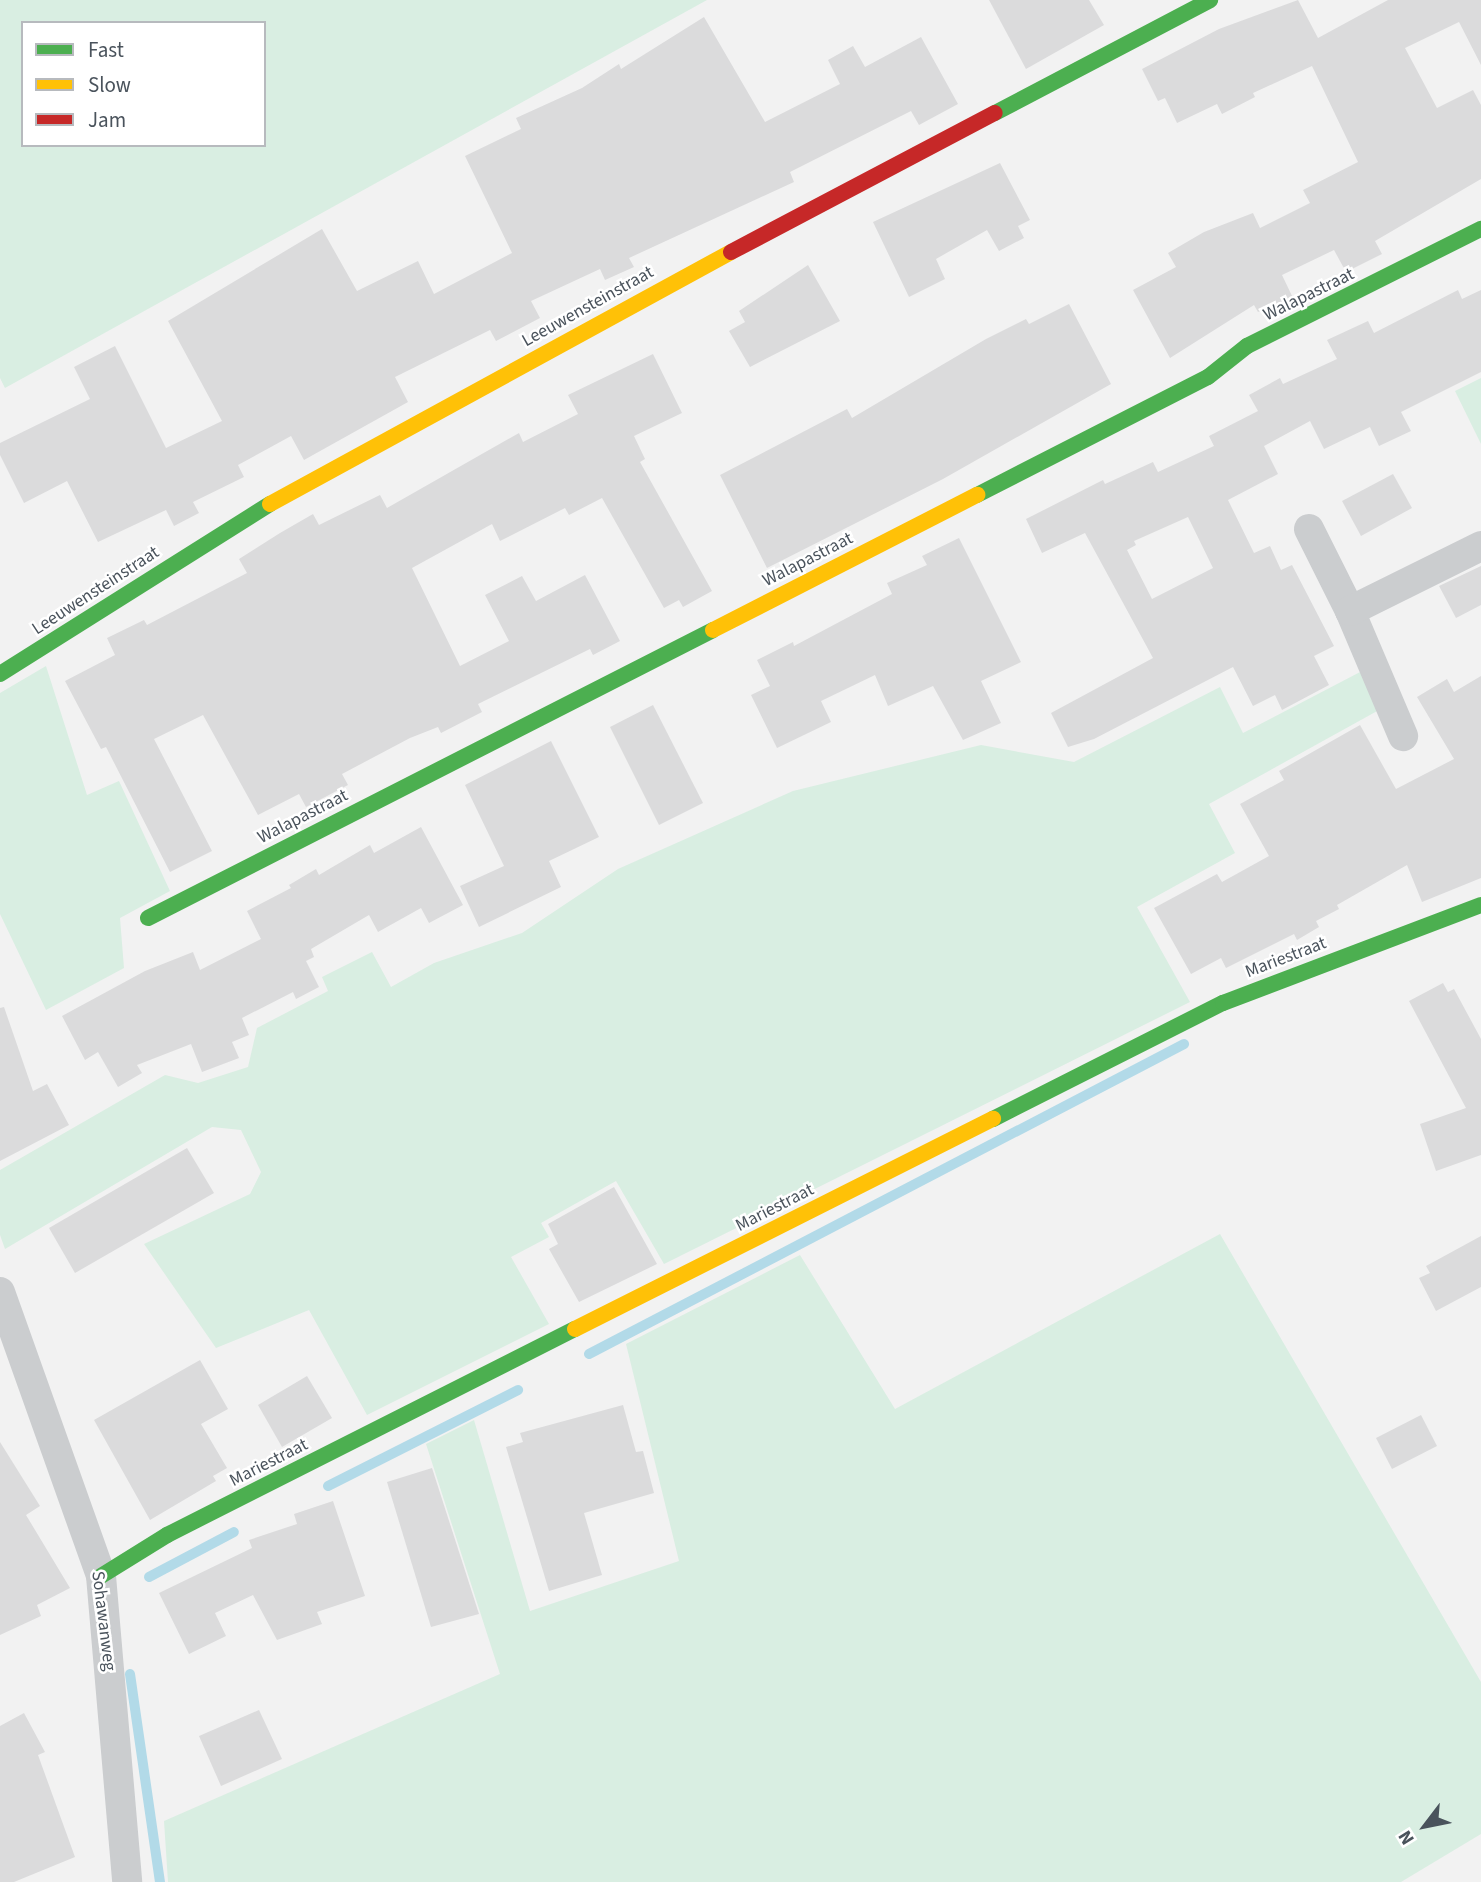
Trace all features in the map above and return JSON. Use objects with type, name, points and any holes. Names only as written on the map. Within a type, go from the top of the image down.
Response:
[{"type":"street","name":"Leeuwensteinstraat","points":[[0,674],[214,536],[363,452],[660,289],[1210,0]]},
{"type":"street","name":"Walapastraat","points":[[148,918],[1208,377],[1247,346],[1481,229]]},
{"type":"street","points":[[1309,529],[1350,611],[1404,736]]},
{"type":"street","points":[[1350,611],[1481,546]]},
{"type":"street","name":"Mariestraat","points":[[101,1576],[167,1535],[1223,1003],[1481,905]]},
{"type":"street","name":"Sohawanweg","points":[[0,1292],[101,1576],[127,1882]]},
{"type":"green space","points":[[0,0],[707,0],[5,388],[0,378]]},
{"type":"green space","points":[[1481,378],[1481,444],[1455,391]]},
{"type":"green space","points":[[46,666],[87,795],[119,781],[170,891],[120,918],[124,968],[46,1010],[0,914],[0,693]]},
{"type":"green space","points":[[1362,671],[1379,710],[1209,804],[1235,853],[1137,907],[1190,1002],[664,1264],[616,1181],[541,1223],[549,1237],[511,1257],[549,1324],[367,1415],[309,1310],[216,1348],[144,1244],[250,1194],[261,1172],[241,1130],[212,1127],[5,1249],[0,1235],[0,1170],[165,1075],[198,1083],[248,1067],[257,1028],[328,991],[322,977],[372,952],[391,987],[434,963],[522,933],[618,869],[793,791],[981,745],[1074,762],[1220,687],[1243,733]]},
{"type":"green space","points":[[1220,1234],[1481,1682],[1481,1834],[1401,1882],[168,1882],[164,1821],[500,1674],[426,1444],[474,1420],[530,1611],[679,1561],[626,1344],[800,1255],[895,1409]]},
{"type":"building","points":[[989,0],[1089,0],[1104,25],[1026,69]]},
{"type":"building","points":[[1298,0],[1318,38],[1388,0],[1481,0],[1481,65],[1459,22],[1405,48],[1437,108],[1473,90],[1481,105],[1481,179],[1375,241],[1382,254],[1346,272],[1334,250],[1282,275],[1293,298],[1258,312],[1254,305],[1170,358],[1133,290],[1176,267],[1168,253],[1204,232],[1253,213],[1260,228],[1310,203],[1303,190],[1358,162],[1312,66],[1253,93],[1255,97],[1222,114],[1217,104],[1177,123],[1165,98],[1158,101],[1142,69],[1219,29]]},
{"type":"building","points":[[704,17],[765,122],[840,84],[828,60],[853,46],[865,67],[921,37],[958,104],[919,125],[911,111],[790,172],[794,182],[629,258],[634,267],[605,280],[600,269],[531,301],[540,318],[496,341],[490,330],[395,377],[408,402],[304,460],[291,436],[238,465],[244,477],[193,502],[199,513],[174,526],[166,510],[98,542],[67,481],[24,503],[0,455],[0,443],[90,399],[74,367],[115,346],[166,448],[222,421],[168,321],[322,229],[357,291],[418,261],[434,294],[512,253],[465,156],[521,129],[516,118],[582,88],[619,64],[621,69]]},
{"type":"building","points":[[1000,163],[1030,220],[1018,226],[1024,238],[999,251],[987,230],[936,259],[945,279],[909,297],[873,222]]},
{"type":"building","points":[[808,265],[840,321],[750,367],[729,331],[745,322],[739,311]]},
{"type":"building","points":[[1458,290],[1462,299],[1481,290],[1481,372],[1401,412],[1411,431],[1379,446],[1370,427],[1324,449],[1310,421],[1264,446],[1278,474],[1228,500],[1254,553],[1270,546],[1281,570],[1292,565],[1334,646],[1314,656],[1329,685],[1282,710],[1275,695],[1253,706],[1233,667],[1094,739],[1068,747],[1051,713],[1153,658],[1085,533],[1042,553],[1026,519],[1103,480],[1105,484],[1153,462],[1158,472],[1214,446],[1209,436],[1258,411],[1249,395],[1280,378],[1283,384],[1337,359],[1327,340],[1368,321],[1374,333]],"holes":[[[1188,517],[1213,568],[1152,599],[1127,550],[1136,545],[1134,541]]]},
{"type":"building","points":[[1069,304],[1111,384],[943,479],[767,568],[720,475],[847,409],[852,418],[986,339],[1026,319],[1029,324]]},
{"type":"building","points":[[653,354],[682,413],[634,436],[645,459],[640,462],[712,591],[683,607],[679,600],[664,608],[602,498],[569,515],[565,508],[500,541],[492,524],[412,568],[460,666],[509,641],[485,595],[522,576],[536,601],[585,575],[620,641],[593,655],[590,649],[478,704],[482,712],[441,733],[438,727],[410,738],[342,774],[348,785],[306,807],[299,794],[258,815],[203,715],[154,739],[212,851],[170,872],[106,747],[101,749],[65,681],[115,655],[107,638],[144,620],[147,625],[247,573],[239,559],[313,514],[319,525],[380,495],[387,508],[519,433],[523,442],[578,414],[568,395]]},
{"type":"building","points":[[1393,474],[1412,508],[1361,536],[1342,501]]},
{"type":"building","points":[[959,538],[1021,662],[981,681],[1001,723],[963,740],[933,686],[888,706],[875,675],[821,701],[831,722],[777,748],[751,695],[770,686],[757,660],[793,642],[794,646],[892,594],[887,583],[927,565],[922,556]]},
{"type":"building","points":[[1481,566],[1481,605],[1456,618],[1439,586]]},
{"type":"building","points":[[1481,676],[1481,878],[1422,902],[1407,865],[1337,905],[1339,909],[1316,921],[1319,927],[1297,940],[1294,934],[1226,968],[1221,958],[1191,974],[1154,908],[1217,874],[1222,882],[1269,856],[1240,804],[1284,780],[1279,771],[1360,725],[1396,789],[1454,759],[1417,697],[1447,679],[1454,692]]},
{"type":"building","points":[[653,705],[703,803],[659,825],[610,727]]},
{"type":"building","points":[[551,741],[599,837],[549,861],[561,887],[479,927],[460,886],[504,866],[465,785]]},
{"type":"building","points":[[421,827],[463,905],[429,923],[421,908],[378,932],[369,915],[311,949],[314,957],[306,961],[319,987],[296,999],[293,992],[242,1018],[249,1035],[232,1042],[239,1058],[202,1072],[191,1044],[137,1065],[142,1073],[118,1087],[98,1052],[85,1060],[62,1016],[145,971],[193,952],[200,970],[261,939],[247,911],[291,888],[289,885],[316,869],[319,875],[370,845],[374,853]]},
{"type":"building","points":[[1443,983],[1448,992],[1454,989],[1481,1039],[1481,1155],[1436,1171],[1420,1124],[1466,1108],[1409,1001]]},
{"type":"building","points":[[4,1007],[33,1091],[47,1084],[69,1125],[0,1161],[0,1008]]},
{"type":"building","points":[[187,1148],[214,1193],[75,1273],[49,1228]]},
{"type":"building","points":[[614,1187],[657,1264],[579,1302],[549,1249],[558,1244],[548,1224]]},
{"type":"building","points":[[1481,1236],[1481,1287],[1436,1311],[1419,1278],[1430,1273],[1426,1266]]},
{"type":"building","points":[[200,1360],[228,1409],[201,1424],[227,1468],[213,1476],[216,1481],[150,1520],[94,1420]]},
{"type":"building","points":[[307,1376],[332,1418],[282,1447],[258,1405]]},
{"type":"building","points":[[623,1405],[636,1452],[643,1451],[654,1493],[584,1513],[602,1575],[549,1591],[506,1447],[523,1442],[520,1433]]},
{"type":"building","points":[[1421,1415],[1437,1446],[1392,1469],[1376,1438]]},
{"type":"building","points":[[0,1442],[40,1506],[26,1515],[70,1588],[37,1605],[41,1616],[0,1635]]},
{"type":"building","points":[[432,1468],[479,1614],[431,1627],[387,1482]]},
{"type":"building","points":[[333,1501],[365,1596],[317,1612],[322,1624],[277,1640],[253,1595],[215,1613],[226,1636],[189,1654],[159,1593],[252,1548],[249,1540],[297,1524],[294,1514]]},
{"type":"building","points":[[259,1710],[282,1759],[221,1786],[199,1736]]},
{"type":"building","points":[[24,1713],[45,1752],[38,1755],[75,1857],[14,1882],[0,1882],[0,1726]]},
{"type":"waterway","points":[[589,1354],[1184,1044]]},
{"type":"waterway","points":[[328,1486],[518,1390]]},
{"type":"waterway","points":[[149,1577],[234,1532]]},
{"type":"waterway","points":[[130,1674],[160,1882]]},
{"type":"traffic: fast","points":[[995,113],[1210,0]]},
{"type":"traffic: fast","points":[[977,495],[1208,377],[1247,346],[1481,229]]},
{"type":"traffic: fast","points":[[0,674],[270,504]]},
{"type":"traffic: fast","points":[[148,918],[713,630]]},
{"type":"traffic: fast","points":[[993,1119],[1223,1003],[1481,905]]},
{"type":"traffic: fast","points":[[101,1576],[167,1535],[575,1329]]},
{"type":"traffic: slow","points":[[270,504],[731,252]]},
{"type":"traffic: slow","points":[[713,630],[977,495]]},
{"type":"traffic: slow","points":[[575,1329],[993,1119]]},
{"type":"traffic: jam","points":[[731,252],[995,113]]}]
